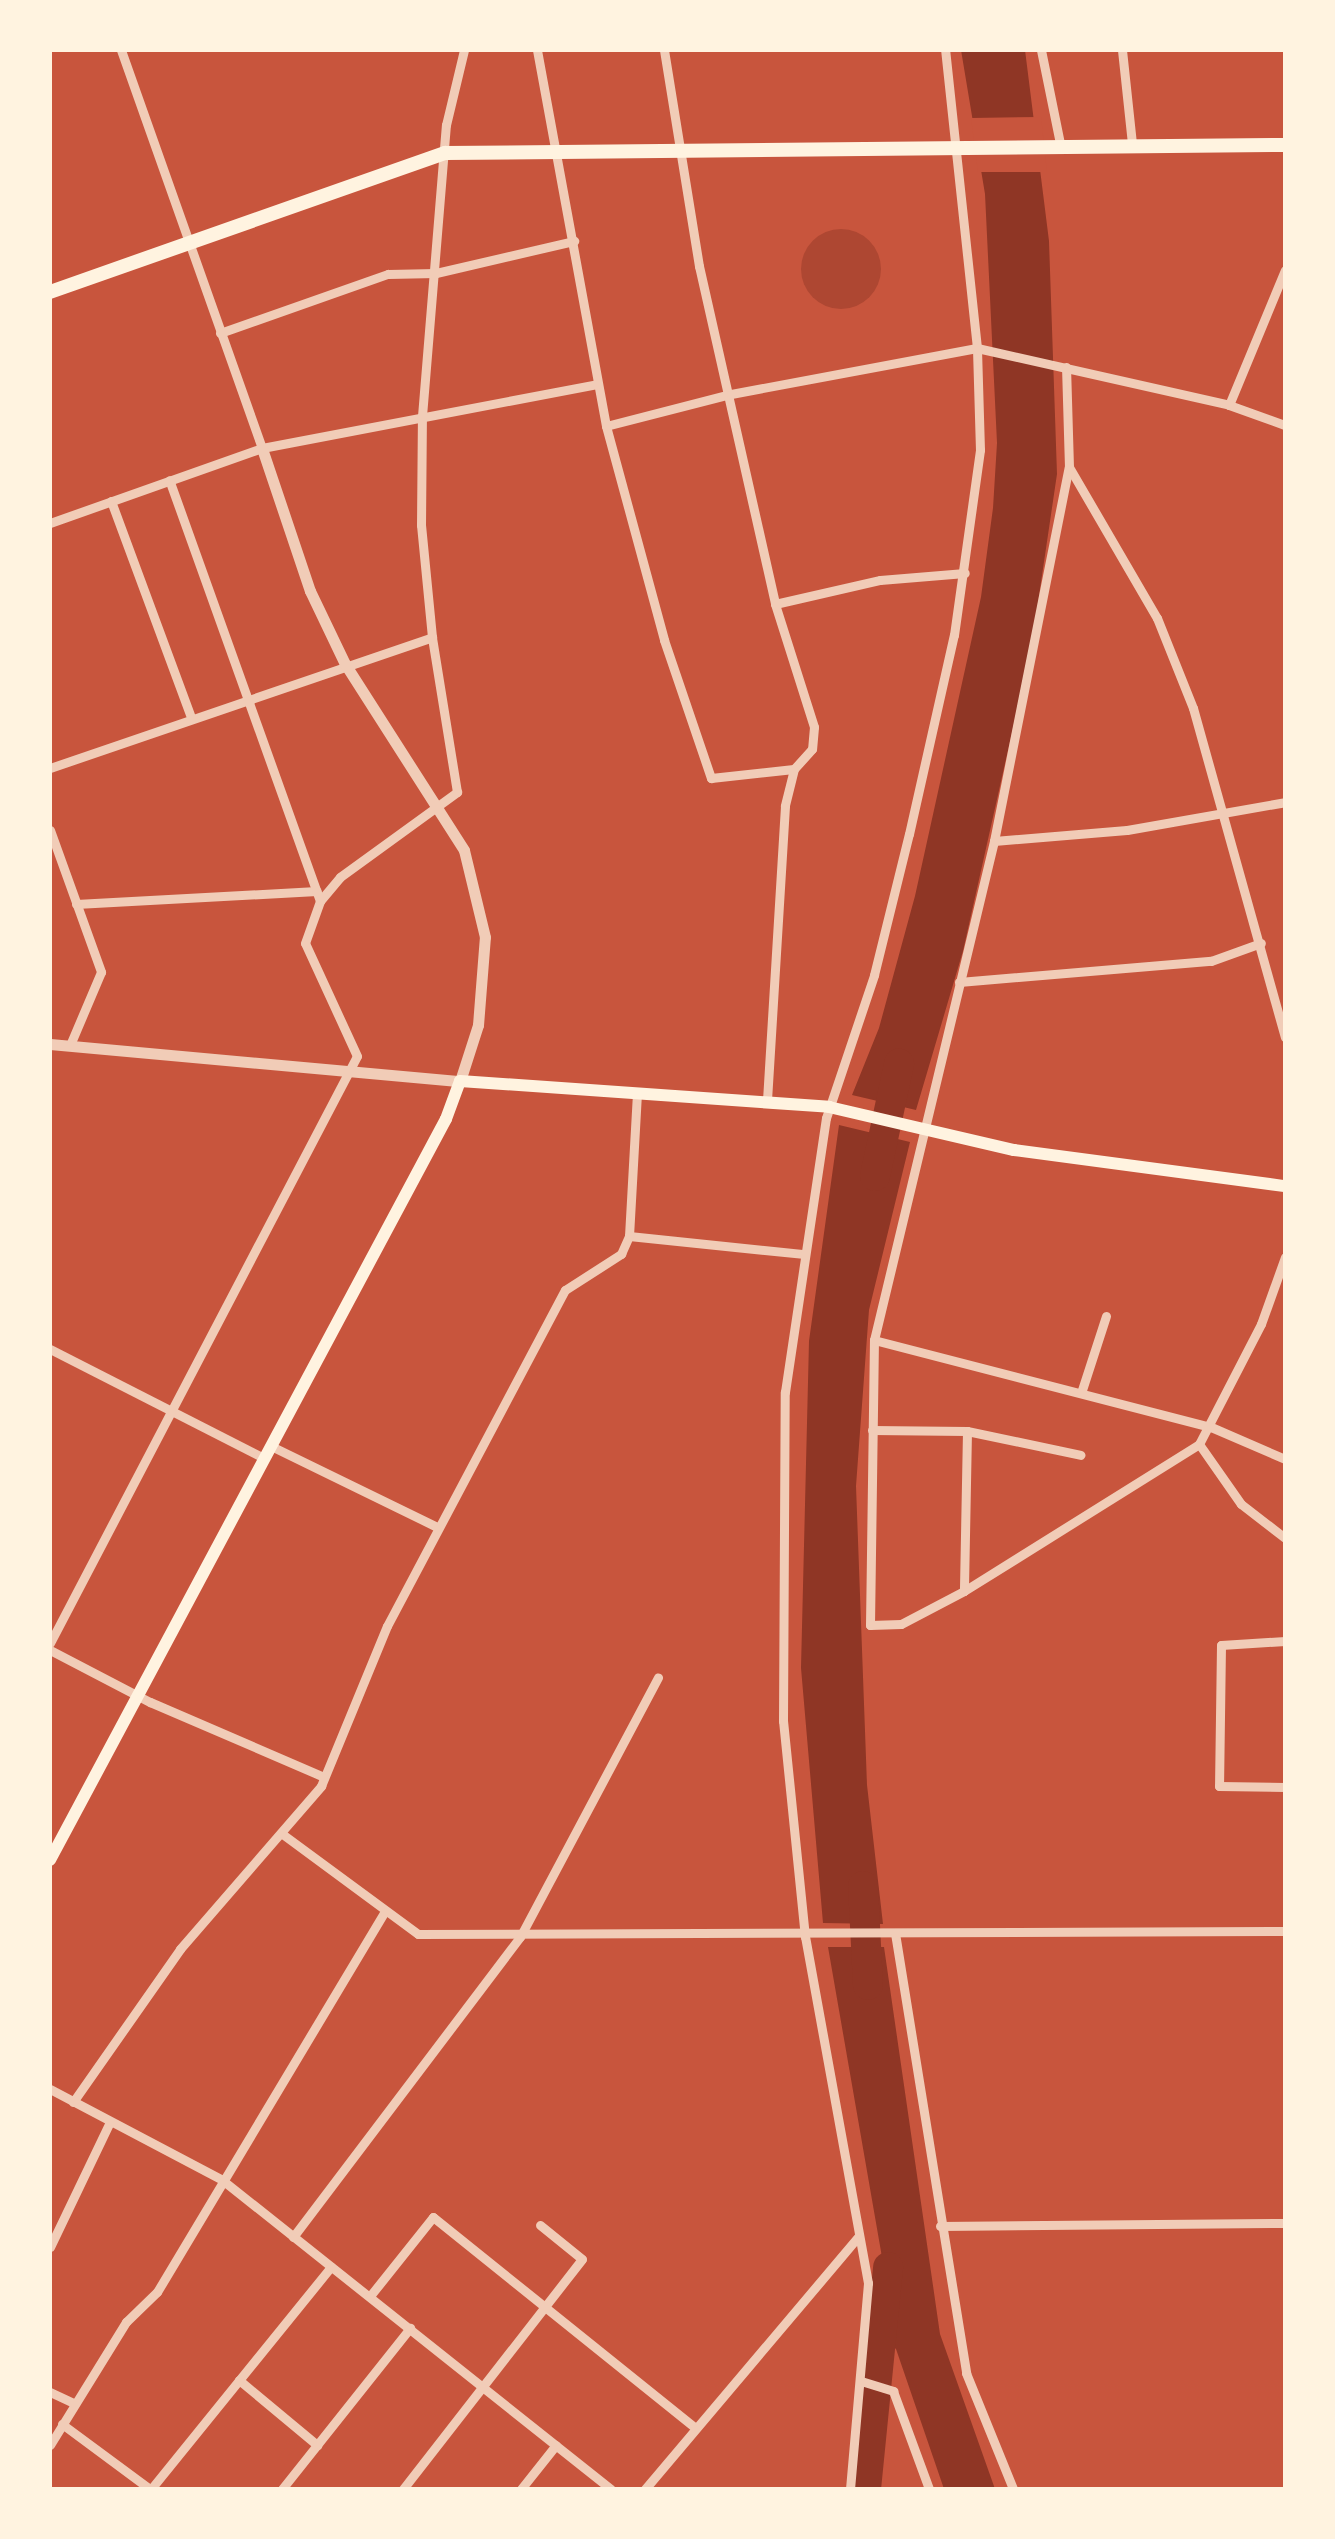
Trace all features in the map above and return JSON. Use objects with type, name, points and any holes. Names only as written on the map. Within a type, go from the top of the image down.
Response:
[{"type":"main road","points":[[50,292],[445,153],[1055,143],[1285,144]]},
{"type":"main road","points":[[50,1860],[446,1120],[460,1082],[832,1108],[1014,1150],[1285,1186]]},
{"type":"street","points":[[51,1048],[70,1045],[460,1082],[478,1025],[486,938],[464,850],[345,664],[310,591],[121,50]]},
{"type":"street","points":[[324,1776],[137,1694],[50,1646],[352,1070],[357,1056],[304,943],[318,896],[457,792],[432,637],[421,525],[422,416],[445,153],[464,50]]},
{"type":"street","points":[[537,50],[606,426],[664,640],[711,778],[794,769]]},
{"type":"street","points":[[664,50],[700,266],[774,604],[814,727],[812,749],[794,769],[785,806],[767,1102]]},
{"type":"street","points":[[850,2489],[865,2381],[868,2283],[811,1937],[783,1721],[786,1392],[802,1254],[832,1108],[874,975],[965,572],[980,450],[981,349],[945,50]]},
{"type":"street","points":[[1041,50],[1055,143]]},
{"type":"street","points":[[1122,50],[1132,144]]},
{"type":"street","points":[[220,333],[388,274],[436,274],[574,241]]},
{"type":"street","points":[[1229,405],[1285,270]]},
{"type":"street","points":[[606,426],[731,394],[981,349],[1229,405],[1285,425]]},
{"type":"street","points":[[1062,366],[1069,467],[994,841],[960,982],[918,1127],[874,1340],[870,1625],[901,1624],[964,1591],[1198,1444],[1211,1427],[1262,1324],[1285,1257]]},
{"type":"street","points":[[50,524],[262,448],[597,384]]},
{"type":"street","points":[[1069,467],[1157,618],[1225,812],[1285,1037]]},
{"type":"street","points":[[169,480],[318,896]]},
{"type":"street","points":[[111,501],[190,716]]},
{"type":"street","points":[[774,604],[880,580],[965,572]]},
{"type":"street","points":[[50,768],[190,716],[432,637]]},
{"type":"street","points":[[994,841],[1127,830],[1285,802]]},
{"type":"street","points":[[50,830],[100,972],[70,1045]]},
{"type":"street","points":[[76,904],[318,896]]},
{"type":"street","points":[[960,982],[1211,961],[1261,943]]},
{"type":"street","points":[[73,2102],[180,1948],[281,1833],[324,1776],[438,1528],[565,1290],[621,1254],[629,1236],[637,1092]]},
{"type":"street","points":[[629,1236],[802,1254]]},
{"type":"street","points":[[1081,1393],[1106,1316]]},
{"type":"street","points":[[874,1340],[1211,1427],[1285,1459]]},
{"type":"street","points":[[50,1349],[438,1528]]},
{"type":"street","points":[[872,1430],[967,1430],[1081,1455]]},
{"type":"street","points":[[964,1591],[967,1430]]},
{"type":"street","points":[[1198,1444],[1242,1504],[1285,1538]]},
{"type":"street","points":[[1285,1641],[1221,1644],[1219,1786],[1285,1786]]},
{"type":"street","points":[[293,2237],[520,1937],[658,1678]]},
{"type":"street","points":[[281,1833],[418,1934],[811,1937],[1285,1932]]},
{"type":"street","points":[[50,2445],[126,2322],[156,2292],[384,1912]]},
{"type":"street","points":[[892,1934],[966,2373],[1013,2489]]},
{"type":"street","points":[[50,2088],[221,2179],[611,2489]]},
{"type":"street","points":[[50,2247],[110,2122]]},
{"type":"street","points":[[370,2296],[433,2217],[696,2428]]},
{"type":"street","points":[[940,2226],[1285,2223]]},
{"type":"street","points":[[404,2489],[582,2259],[540,2225]]},
{"type":"street","points":[[644,2489],[858,2237]]},
{"type":"street","points":[[62,2424],[150,2489],[332,2266]]},
{"type":"street","points":[[282,2489],[410,2328]]},
{"type":"street","points":[[239,2380],[317,2445]]},
{"type":"street","points":[[865,2381],[886,2385],[929,2489]]},
{"type":"street","points":[[50,2392],[74,2403]]},
{"type":"street","points":[[521,2489],[556,2445]]},
{"type":"shaded area","points":[[961,50],[1025,50],[1049,241],[1057,474],[1032,643],[963,951],[916,1110],[852,1095],[879,1028],[915,896],[981,597],[993,508],[997,443],[985,194]]},
{"type":"shaded area","points":[[841,229],[856,232],[869,241],[878,254],[878,284],[869,297],[856,306],[841,309],[826,306],[813,297],[804,284],[801,269],[804,254],[813,241],[826,232]]},
{"type":"shaded area","points":[[839,1125],[910,1142],[869,1310],[856,1486],[867,1785],[883,1924],[823,1923],[801,1668],[809,1341]]},
{"type":"shaded area","points":[[828,1947],[884,1947],[940,2334],[995,2489],[944,2489],[896,2349],[886,2341],[878,2266],[883,2263]]},
{"type":"pier","points":[[1041,117],[1047,172],[978,172],[971,118]]},
{"type":"waterway","points":[[875,1176],[899,1064]]},
{"type":"waterway","points":[[863,1886],[868,1985]]},
{"type":"waterway","points":[[866,2489],[888,2267]]}]
